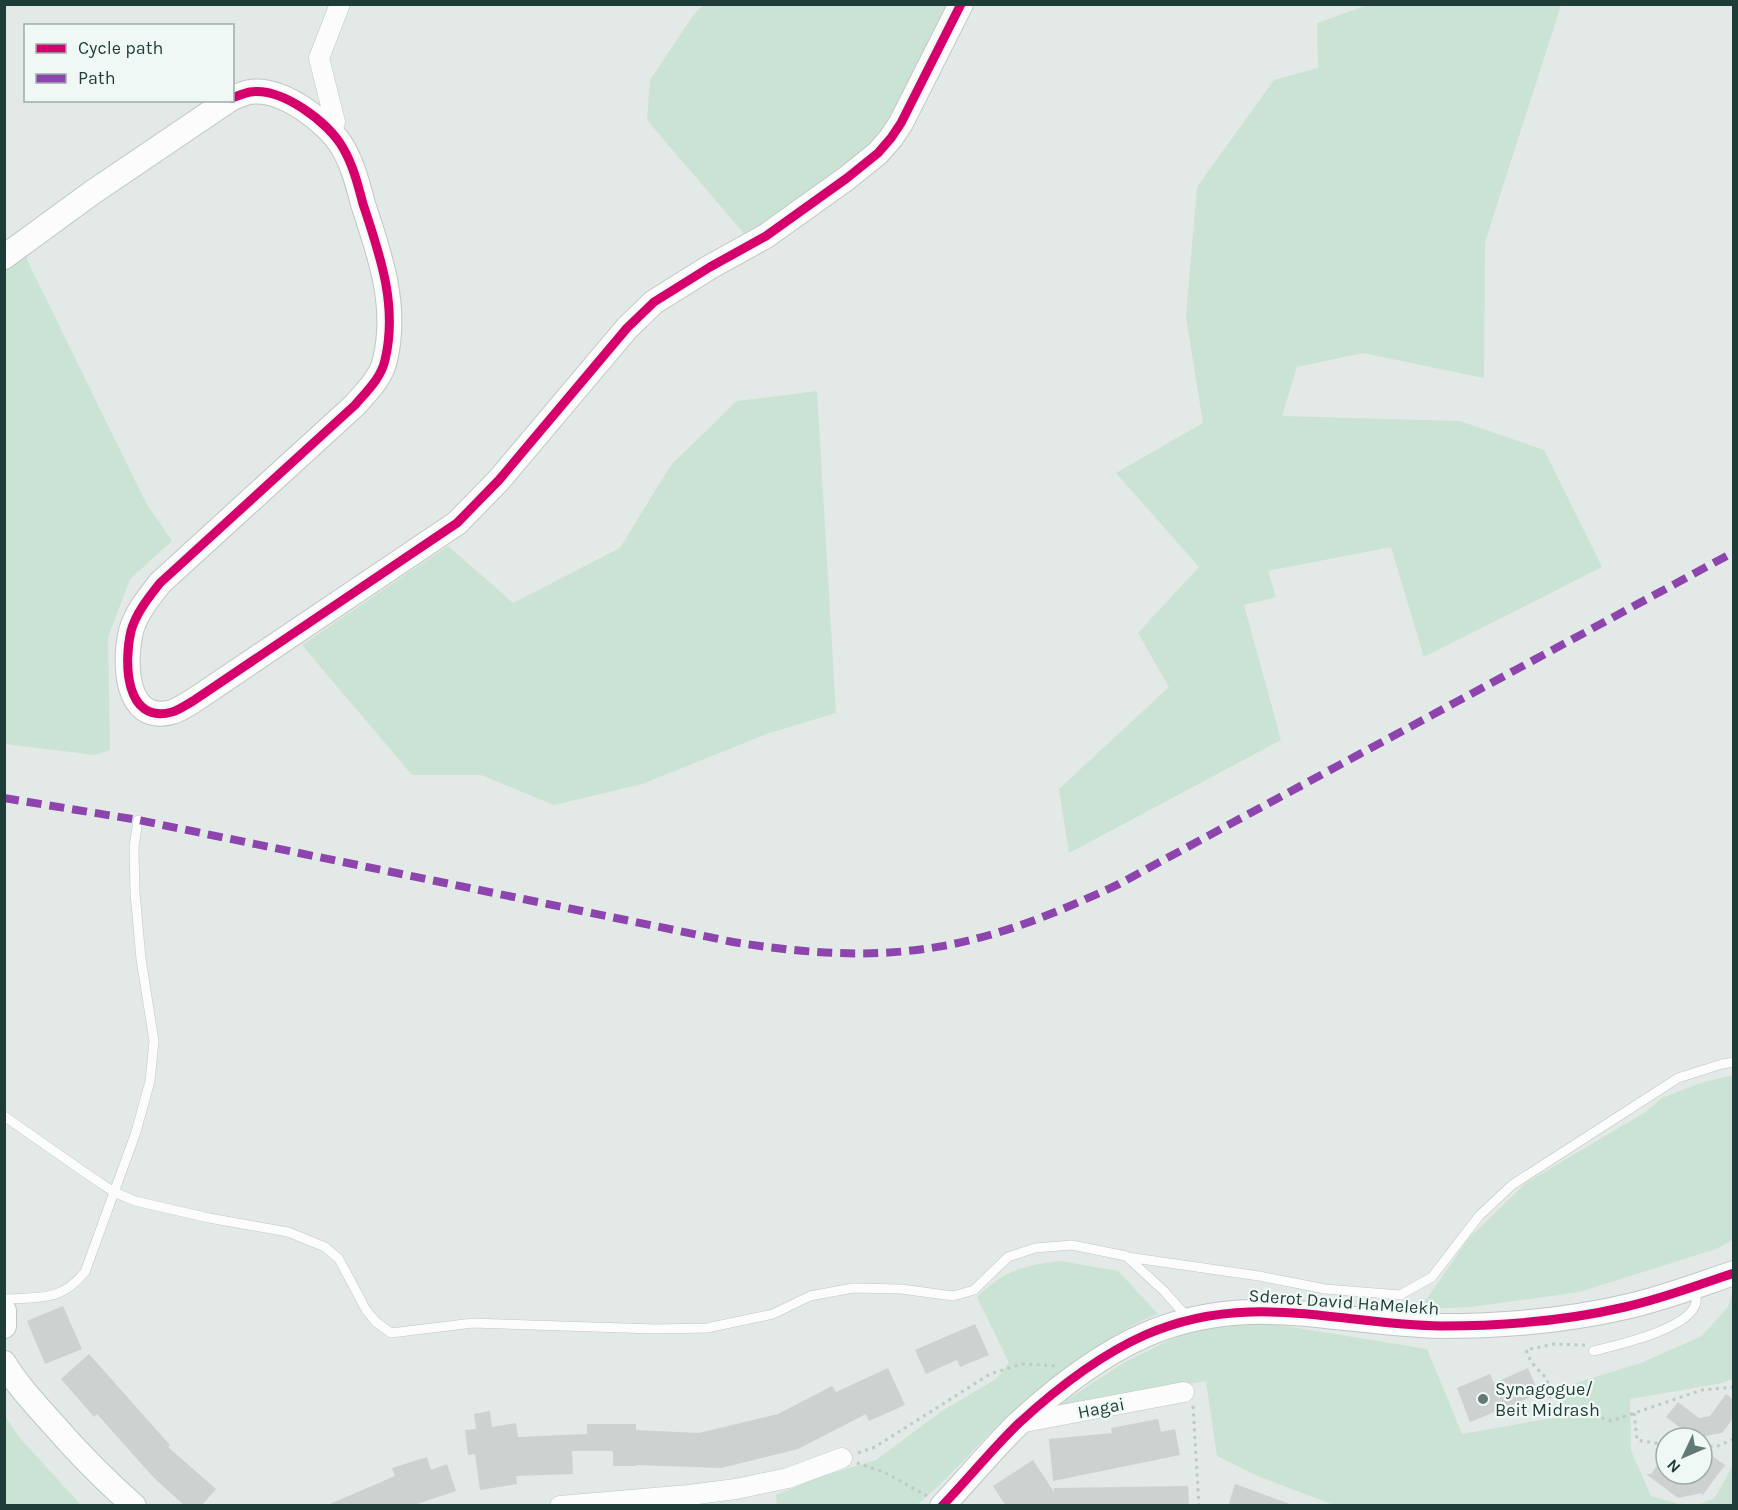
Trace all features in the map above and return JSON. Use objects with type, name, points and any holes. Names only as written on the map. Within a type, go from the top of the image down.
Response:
[{"type":"street","points":[[332,130],[335,122],[319,58],[339,4]]},
{"type":"street","points":[[234,98],[250,92],[271,94],[292,102],[332,130],[345,150],[381,260],[389,300],[390,336],[385,363],[376,380],[355,405],[160,583],[144,604],[132,629],[127,660],[128,682],[135,699],[146,709],[158,714],[173,712],[193,701],[457,523],[499,480],[627,328],[654,302],[766,236],[878,153],[901,123],[961,4]]},
{"type":"street","points":[[4,257],[112,178],[226,102]]},
{"type":"street","name":"Sderot David HaMelekh","points":[[942,1505],[1019,1423],[1102,1358],[1143,1336],[1189,1320],[1225,1312],[1266,1311],[1299,1312],[1377,1322],[1440,1326],[1512,1324],[1561,1319],[1626,1307],[1734,1273]]},
{"type":"street","points":[[4,1311],[4,1326]]},
{"type":"street","points":[[4,1363],[17,1384],[55,1427],[134,1506]]},
{"type":"street","name":"Hagai","points":[[1019,1423],[1184,1392]]},
{"type":"street","points":[[560,1506],[736,1489],[788,1478],[842,1458]]},
{"type":"lane","points":[[4,1299],[53,1296],[74,1286],[84,1272],[136,1132],[150,1081],[154,1041],[141,959],[135,893],[134,847],[138,820]]},
{"type":"lane","points":[[4,1116],[114,1192],[135,1201],[288,1233],[325,1247],[339,1259],[366,1310],[376,1322],[391,1333],[473,1323],[655,1329],[707,1328],[773,1314],[810,1296],[853,1288],[901,1289],[953,1296],[974,1290],[1008,1257],[1035,1248],[1072,1245],[1126,1257],[1325,1288],[1400,1295],[1432,1277],[1479,1216],[1512,1185],[1678,1078],[1734,1062]]},
{"type":"lane","points":[[1126,1257],[1164,1291],[1189,1320]]},
{"type":"lane","points":[[1593,1351],[1643,1338],[1691,1313],[1697,1301],[1694,1287]]},
{"type":"path","points":[[1593,1351],[1585,1344],[1554,1344],[1526,1350],[1531,1362],[1547,1379],[1553,1413],[1589,1413],[1611,1420],[1702,1390],[1734,1387]]},
{"type":"path","points":[[842,1458],[875,1447],[990,1374],[1022,1364],[1055,1365],[1085,1371]]},
{"type":"path","points":[[1184,1392],[1194,1407],[1199,1506]]},
{"type":"path","points":[[1634,1413],[1637,1440],[1654,1442]]},
{"type":"path","points":[[1714,1446],[1734,1439]]},
{"type":"path","points":[[842,1458],[884,1472],[942,1505]]},
{"type":"green space","points":[[703,5],[968,5],[895,146],[758,250],[647,120],[650,80],[692,17]]},
{"type":"green space","points":[[1368,5],[1561,5],[1485,242],[1484,378],[1363,353],[1297,367],[1282,416],[1460,421],[1544,450],[1602,567],[1424,657],[1391,547],[1268,571],[1276,597],[1244,605],[1281,740],[1069,853],[1059,789],[1169,687],[1138,633],[1199,567],[1116,473],[1203,423],[1186,317],[1197,187],[1274,80],[1318,68],[1317,23]]},
{"type":"green space","points":[[23,241],[28,262],[146,503],[172,541],[130,579],[108,637],[110,750],[95,755],[5,744],[4,256]]},
{"type":"green space","points":[[817,391],[836,713],[769,733],[642,784],[554,805],[481,775],[412,775],[302,645],[448,546],[513,603],[620,548],[671,465],[737,401]]},
{"type":"green space","points":[[1733,1075],[1733,1240],[1716,1249],[1579,1292],[1471,1307],[1420,1309],[1468,1239],[1526,1183],[1644,1113],[1662,1098],[1701,1083]]},
{"type":"green space","points":[[1060,1261],[1118,1271],[1158,1314],[1109,1339],[1043,1386],[917,1505],[777,1505],[776,1495],[819,1477],[876,1460],[942,1411],[996,1379],[1009,1363],[977,1297],[996,1281],[1024,1267]]},
{"type":"green space","points":[[1733,1292],[1733,1379],[1722,1383],[1630,1399],[1631,1451],[1651,1496],[1682,1505],[1334,1505],[1260,1477],[1217,1456],[1206,1381],[1059,1405],[1125,1362],[1199,1326],[1248,1320],[1427,1349],[1462,1434],[1564,1416],[1560,1388],[1641,1363],[1702,1336],[1728,1307]]},
{"type":"green space","points":[[4,1414],[18,1436],[81,1505],[5,1505]]},
{"type":"green space","points":[[1733,1465],[1733,1505],[1697,1505],[1715,1498]]},
{"type":"building","points":[[63,1306],[82,1349],[45,1364],[27,1321]]},
{"type":"building","points":[[975,1324],[989,1355],[960,1367],[957,1360],[926,1374],[915,1350]]},
{"type":"building","points":[[89,1354],[170,1445],[168,1447],[216,1489],[201,1506],[185,1506],[154,1478],[97,1414],[94,1417],[61,1379]]},
{"type":"building","points":[[888,1368],[905,1405],[869,1421],[866,1414],[798,1449],[721,1468],[613,1466],[613,1451],[572,1451],[573,1474],[516,1476],[517,1484],[480,1490],[475,1454],[468,1455],[465,1430],[476,1429],[474,1414],[490,1411],[492,1427],[516,1423],[518,1437],[587,1434],[587,1424],[636,1424],[636,1430],[699,1433],[778,1414],[832,1386],[836,1392]]},
{"type":"building","points":[[1528,1368],[1539,1394],[1470,1422],[1457,1388],[1490,1374],[1494,1383]]},
{"type":"building","points":[[1726,1394],[1734,1400],[1734,1417],[1722,1433],[1714,1434],[1714,1426],[1678,1426],[1666,1417],[1678,1402],[1699,1418],[1710,1416]]},
{"type":"building","points":[[1158,1419],[1161,1432],[1175,1429],[1180,1455],[1053,1481],[1049,1439],[1112,1433],[1111,1428]]},
{"type":"building","points":[[427,1457],[431,1470],[447,1464],[456,1491],[411,1506],[325,1506],[395,1476],[392,1468]]},
{"type":"building","points":[[1714,1457],[1725,1465],[1714,1480]]},
{"type":"building","points":[[1033,1460],[1054,1492],[1054,1488],[1188,1486],[1189,1506],[1006,1506],[993,1486]]},
{"type":"building","points":[[1654,1470],[1654,1480],[1646,1474],[1651,1474]]},
{"type":"building","points":[[1235,1484],[1290,1504],[1290,1506],[1228,1506]]},
{"type":"building","points":[[1662,1486],[1709,1486],[1702,1496],[1702,1493],[1678,1498]]},
{"type":"marked path","points":[[4,798],[138,820],[733,942],[828,953],[876,953],[924,949],[974,939],[1024,924],[1119,884],[1734,552]]},
{"type":"cycle path","points":[[234,97],[250,92],[263,92],[290,101],[303,108],[327,128],[343,148],[355,175],[381,262],[388,300],[388,340],[380,373],[355,405],[160,583],[143,606],[131,631],[128,673],[136,700],[144,709],[156,713],[172,712],[193,701],[457,523],[499,480],[627,328],[654,302],[766,236],[878,153],[901,123],[961,4]]},
{"type":"cycle path","points":[[942,1506],[1009,1433],[1063,1385],[1128,1343],[1183,1322],[1220,1314],[1256,1312],[1441,1326],[1534,1322],[1580,1316],[1639,1304],[1734,1273]]},
{"type":"place","name":"Synagogue/ Beit Midrash","points":[[1483,1399]]}]
